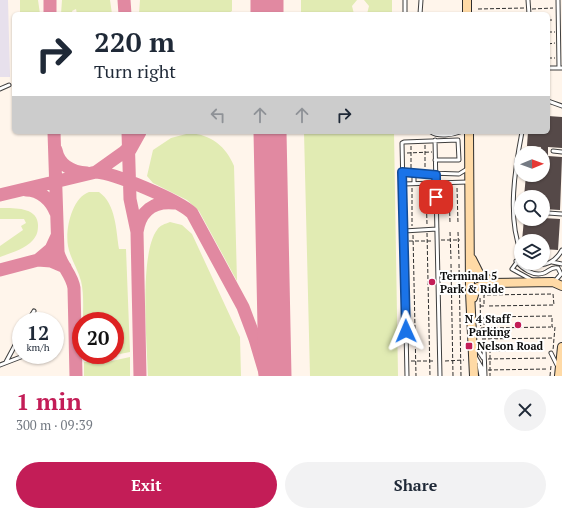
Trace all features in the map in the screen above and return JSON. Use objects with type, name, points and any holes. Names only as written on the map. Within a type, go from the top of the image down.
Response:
[{"type":"street","points":[[463,0],[466,12]]},
{"type":"street","points":[[467,0],[467,12]]},
{"type":"street","points":[[469,134],[470,262],[474,376]]},
{"type":"street","points":[[471,256],[479,273],[493,283]]},
{"type":"street","points":[[472,303],[476,288],[482,284],[534,278],[553,282],[562,286]]},
{"type":"street","points":[[559,373],[562,347]]},
{"type":"lane","points":[[405,0],[405,12]]},
{"type":"lane","points":[[420,12],[421,0]]},
{"type":"lane","points":[[528,0],[530,12]]},
{"type":"lane","points":[[550,68],[561,68],[558,0]]},
{"type":"lane","points":[[0,88],[9,85]]},
{"type":"lane","points":[[550,102],[562,106]]},
{"type":"lane","points":[[434,134],[452,134]]},
{"type":"lane","points":[[514,190],[522,134]]},
{"type":"lane","points":[[435,140],[440,376]]},
{"type":"lane","points":[[407,376],[402,144],[404,142],[458,140],[459,160],[435,160]]},
{"type":"lane","points":[[553,151],[562,152]]},
{"type":"lane","points":[[402,172],[425,172],[436,175],[459,174],[470,166]]},
{"type":"lane","points":[[414,172],[414,183]]},
{"type":"lane","points":[[424,183],[425,172]]},
{"type":"lane","points":[[403,184],[470,182]]},
{"type":"lane","points":[[550,213],[562,214]]},
{"type":"lane","points":[[404,231],[437,229]]},
{"type":"lane","points":[[562,250],[552,262],[562,264]]},
{"type":"lane","points":[[516,261],[523,268],[534,278],[512,268],[516,261]]},
{"type":"lane","points":[[534,278],[552,268],[558,268],[561,271],[561,276],[553,282]]},
{"type":"lane","points":[[473,344],[486,360]]},
{"type":"lane","points":[[483,376],[486,360],[484,349]]},
{"type":"lane","points":[[6,362],[12,351]]},
{"type":"lane","points":[[552,353],[559,373]]},
{"type":"lane","points":[[474,354],[480,363],[483,376]]},
{"type":"lane","points":[[0,365],[12,360]]},
{"type":"path","points":[[530,12],[531,9],[556,8]]},
{"type":"path","points":[[478,9],[526,9]]},
{"type":"path","points":[[550,20],[556,20]]},
{"type":"path","points":[[550,32],[557,32]]},
{"type":"path","points":[[550,44],[557,43]]},
{"type":"path","points":[[411,144],[411,168]]},
{"type":"path","points":[[425,144],[425,172]]},
{"type":"path","points":[[402,153],[435,152]]},
{"type":"path","points":[[412,188],[412,226]]},
{"type":"path","points":[[449,188],[450,223]]},
{"type":"path","points":[[457,188],[458,223]]},
{"type":"path","points":[[426,190],[427,224]]},
{"type":"path","points":[[450,232],[451,259]]},
{"type":"path","points":[[458,232],[459,259]]},
{"type":"path","points":[[427,233],[430,376]]},
{"type":"path","points":[[413,235],[416,376]]},
{"type":"path","points":[[404,241],[459,240]]},
{"type":"path","points":[[451,264],[454,376]]},
{"type":"path","points":[[459,264],[461,376]]},
{"type":"path","points":[[480,293],[481,339],[554,338]]},
{"type":"path","points":[[480,306],[484,306],[484,295],[553,294],[554,304],[487,306]]},
{"type":"path","points":[[481,328],[484,328],[484,317],[552,316],[552,327]]},
{"type":"path","points":[[488,328],[556,327],[552,353]]},
{"type":"path","points":[[490,376],[490,350],[543,350]]},
{"type":"path","points":[[486,360],[548,358]]},
{"type":"path","points":[[407,362],[464,360]]},
{"type":"path","points":[[550,376],[551,366]]},
{"type":"path","points":[[488,370],[547,369]]},
{"type":"shaded area","points":[[0,0],[8,0],[10,77],[0,77]]},
{"type":"green space","points":[[20,0],[38,0],[40,12],[20,12]]},
{"type":"green space","points":[[62,0],[110,0],[112,12],[77,12],[76,9],[72,12],[61,12]]},
{"type":"green space","points":[[140,0],[232,0],[232,11],[230,12],[139,12]]},
{"type":"green space","points":[[301,0],[357,0],[352,6],[354,12],[301,12]]},
{"type":"green space","points":[[364,0],[392,0],[392,12],[368,12],[369,6]]},
{"type":"green space","points":[[186,134],[198,134],[205,136],[222,147],[231,159],[234,166],[237,281],[199,211],[187,200],[153,183],[147,176],[153,150],[171,138]]},
{"type":"green space","points":[[304,134],[394,134],[398,376],[310,376]]},
{"type":"green space","points":[[89,192],[99,192],[105,197],[112,210],[119,249],[126,249],[130,352],[124,353],[124,312],[83,312],[82,286],[69,250],[67,239],[71,215],[74,207],[83,195]]},
{"type":"green space","points":[[0,208],[18,209],[30,212],[37,219],[38,225],[36,235],[30,243],[18,250],[0,257],[0,246],[23,230],[21,226],[26,223],[24,219],[0,219]]},
{"type":"green space","points":[[170,222],[182,225],[192,234],[240,337],[241,376],[148,376],[145,300],[148,258],[151,242],[158,228]]},
{"type":"green space","points":[[130,357],[130,376],[84,376],[84,364],[124,364],[124,358]]},
{"type":"building","points":[[550,116],[562,117],[562,148],[550,146],[527,146],[528,134],[550,134]]},
{"type":"building","points":[[550,156],[562,157],[560,210],[550,209],[550,190],[525,190],[525,182],[550,182]]},
{"type":"building","points":[[550,218],[560,219],[558,250],[550,249],[550,234],[523,234],[523,226],[550,226]]},
{"type":"taxiway","points":[[50,0],[50,12]]},
{"type":"taxiway","points":[[124,0],[125,12]]},
{"type":"taxiway","points":[[54,134],[58,252],[61,262],[71,278],[74,288],[76,376]]},
{"type":"taxiway","points":[[128,134],[130,199],[137,232],[140,376]]},
{"type":"taxiway","points":[[130,150],[139,134]]},
{"type":"taxiway","points":[[0,195],[96,172],[124,152],[132,144]]},
{"type":"taxiway","points":[[56,150],[60,160],[67,167],[76,171],[87,173]]},
{"type":"taxiway","points":[[96,172],[117,177],[146,188],[174,201],[192,213],[243,307],[255,339],[266,376]]},
{"type":"taxiway","points":[[26,190],[36,192],[48,200],[56,213]]},
{"type":"taxiway","points":[[137,232],[141,218],[149,209],[160,204],[174,203]]},
{"type":"taxiway","points":[[57,236],[51,249],[38,260],[51,261],[65,267]]},
{"type":"taxiway","points":[[0,270],[38,260]]},
{"type":"runway","points":[[267,0],[267,12]]},
{"type":"runway","points":[[270,134],[275,376]]},
{"type":"place","name":"Terminal 5 Park & Ride","points":[[432,282]]},
{"type":"place","name":"N 4 Staff Parking","points":[[518,325]]},
{"type":"place","name":"Nelson Road","points":[[469,346]]},
{"type":"route","points":[[406,331],[402,172],[436,175],[436,197]]}]
